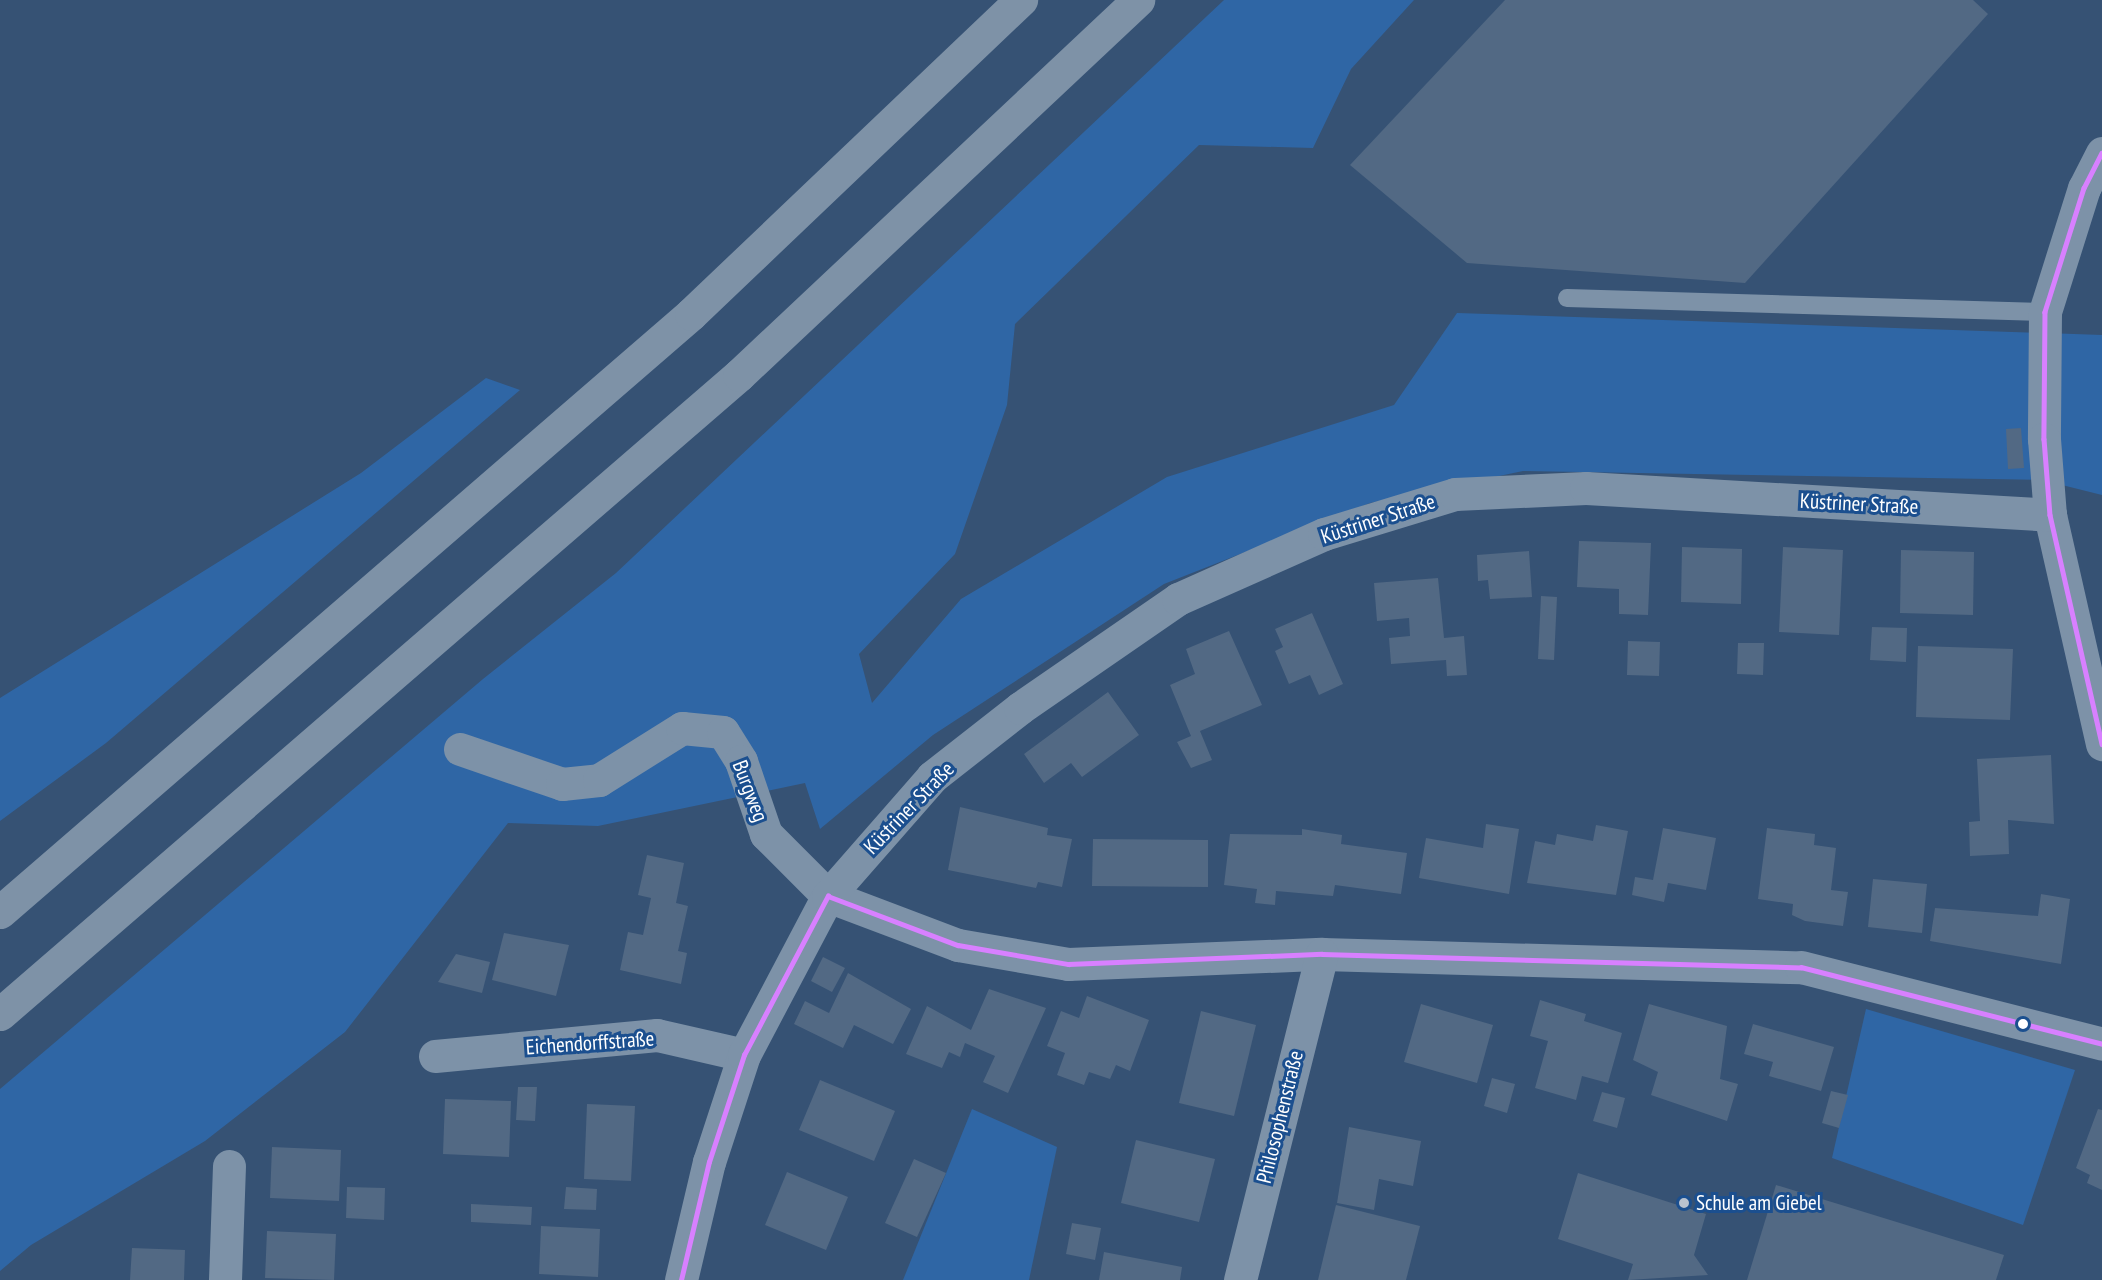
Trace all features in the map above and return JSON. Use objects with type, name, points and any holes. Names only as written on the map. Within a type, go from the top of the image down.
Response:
[{"type":"highway","points":[[0,912],[691,314],[1021,0]]},
{"type":"highway","points":[[0,1014],[739,375],[1138,0]]},
{"type":"street","points":[[2101,729],[2050,515],[2045,312],[2084,188],[2102,153]]},
{"type":"street","name":"Küstriner Straße","points":[[828,896],[932,777],[1020,708],[1178,599],[1324,534],[1455,494],[1586,488],[2050,515]]},
{"type":"street","name":"Burgweg","points":[[460,749],[562,784],[599,780],[682,728],[723,732],[741,761],[766,834],[828,896],[958,945],[1068,964],[1322,954],[1801,967],[2102,1044]]},
{"type":"street","points":[[681,1280],[709,1162],[744,1055],[828,896]]},
{"type":"street","name":"Philosophenstraße","points":[[1240,1280],[1322,954]]},
{"type":"street","name":"Eichendorffstraße","points":[[435,1056],[657,1035],[744,1055]]},
{"type":"street","points":[[225,1280],[229,1166]]},
{"type":"lane","points":[[1567,298],[2045,312]]},
{"type":"shaded area","points":[[1224,0],[1414,0],[1351,69],[1313,148],[1199,145],[1015,324],[1007,405],[955,554],[859,654],[872,703],[961,599],[1167,477],[1394,405],[1457,313],[2102,335],[2102,495],[2042,480],[1523,471],[1370,503],[1164,584],[933,735],[820,829],[805,783],[598,826],[508,823],[345,1032],[205,1141],[31,1245],[0,1271],[0,1089],[483,679],[616,573]]},
{"type":"shaded area","points":[[486,378],[520,390],[106,743],[0,821],[0,698],[361,473]]},
{"type":"shaded area","points":[[1866,1009],[2075,1070],[2023,1225],[1832,1158]]},
{"type":"shaded area","points":[[972,1109],[1057,1147],[1029,1280],[903,1280]]},
{"type":"building","points":[[1505,0],[1973,0],[1988,14],[1745,283],[1467,263],[1350,165]]},
{"type":"building","points":[[2021,428],[2024,468],[2008,469],[2006,429]]},
{"type":"building","points":[[1579,541],[1651,543],[1648,615],[1619,614],[1619,589],[1577,587]]},
{"type":"building","points":[[1682,547],[1742,549],[1741,604],[1681,602]]},
{"type":"building","points":[[1783,547],[1843,550],[1839,635],[1779,632]]},
{"type":"building","points":[[1901,550],[1974,552],[1973,615],[1900,613]]},
{"type":"building","points":[[1529,551],[1532,597],[1490,599],[1488,580],[1478,581],[1477,555]]},
{"type":"building","points":[[1438,578],[1444,638],[1464,636],[1467,675],[1447,676],[1446,660],[1391,664],[1389,638],[1410,636],[1409,618],[1377,621],[1374,583]]},
{"type":"building","points":[[1541,596],[1557,597],[1554,660],[1538,659]]},
{"type":"building","points":[[1312,613],[1343,684],[1319,695],[1310,675],[1289,684],[1275,651],[1283,647],[1275,629]]},
{"type":"building","points":[[1872,627],[1907,628],[1906,662],[1870,660]]},
{"type":"building","points":[[1229,631],[1262,705],[1200,731],[1212,760],[1191,768],[1177,742],[1191,736],[1170,685],[1195,674],[1186,649]]},
{"type":"building","points":[[1628,641],[1660,642],[1659,676],[1627,675]]},
{"type":"building","points":[[1738,643],[1764,643],[1763,675],[1737,674]]},
{"type":"building","points":[[1918,646],[2013,649],[2010,720],[1916,717]]},
{"type":"building","points":[[1108,692],[1139,735],[1082,777],[1071,763],[1044,783],[1024,754]]},
{"type":"building","points":[[2051,755],[2054,824],[2008,820],[2009,854],[1970,856],[1969,822],[1980,821],[1977,759]]},
{"type":"building","points":[[960,807],[1048,828],[1047,835],[1072,839],[1062,887],[1038,882],[1036,888],[948,870]]},
{"type":"building","points":[[1486,824],[1519,829],[1509,894],[1419,878],[1426,838],[1483,848]]},
{"type":"building","points":[[1596,825],[1628,831],[1616,895],[1527,883],[1535,841],[1555,845],[1557,834],[1593,841]]},
{"type":"building","points":[[1663,828],[1716,838],[1706,890],[1668,883],[1664,902],[1632,895],[1635,877],[1653,880]]},
{"type":"building","points":[[1767,828],[1815,834],[1814,845],[1836,848],[1831,890],[1848,892],[1843,926],[1805,921],[1792,915],[1793,904],[1758,899]]},
{"type":"building","points":[[1302,829],[1342,835],[1341,844],[1407,853],[1401,894],[1335,885],[1333,896],[1276,891],[1275,905],[1255,903],[1257,889],[1224,885],[1230,834],[1302,835]]},
{"type":"building","points":[[1093,839],[1208,840],[1208,887],[1092,886]]},
{"type":"building","points":[[647,855],[684,863],[676,903],[688,906],[678,951],[687,953],[681,984],[620,970],[628,932],[643,935],[651,898],[638,895]]},
{"type":"building","points":[[1873,879],[1927,884],[1922,933],[1868,927]]},
{"type":"building","points":[[2041,894],[2070,899],[2061,964],[1930,941],[1935,908],[2038,916]]},
{"type":"building","points":[[504,933],[569,945],[556,996],[492,980]]},
{"type":"building","points":[[456,954],[490,962],[482,993],[438,982]]},
{"type":"building","points":[[823,957],[845,968],[832,992],[811,981]]},
{"type":"building","points":[[848,973],[911,1009],[893,1044],[854,1025],[843,1048],[794,1024],[805,1001],[829,1013]]},
{"type":"building","points":[[989,989],[1046,1008],[1008,1093],[983,1082],[995,1056],[965,1043],[960,1057],[949,1052],[942,1068],[906,1054],[927,1006],[971,1030]]},
{"type":"building","points":[[1087,996],[1149,1020],[1130,1071],[1116,1065],[1110,1079],[1089,1072],[1084,1085],[1057,1075],[1065,1053],[1047,1046],[1061,1011],[1079,1018]]},
{"type":"building","points":[[1540,1000],[1586,1014],[1584,1021],[1622,1033],[1608,1083],[1582,1076],[1576,1100],[1535,1088],[1548,1041],[1530,1036]]},
{"type":"building","points":[[1421,1004],[1493,1025],[1477,1083],[1404,1062]]},
{"type":"building","points":[[1649,1004],[1727,1026],[1720,1079],[1738,1084],[1727,1121],[1651,1095],[1658,1072],[1633,1060]]},
{"type":"building","points":[[1201,1011],[1256,1025],[1234,1116],[1179,1103]]},
{"type":"building","points":[[1753,1024],[1834,1047],[1821,1091],[1769,1076],[1773,1062],[1744,1054]]},
{"type":"building","points":[[1492,1078],[1515,1084],[1507,1113],[1484,1106]]},
{"type":"building","points":[[820,1080],[895,1111],[874,1161],[799,1130]]},
{"type":"building","points":[[518,1087],[537,1087],[535,1121],[516,1120]]},
{"type":"building","points":[[1831,1091],[1848,1095],[1839,1128],[1822,1123]]},
{"type":"building","points":[[1602,1092],[1625,1098],[1617,1128],[1593,1121]]},
{"type":"building","points":[[445,1099],[511,1101],[509,1157],[443,1154]]},
{"type":"building","points":[[587,1104],[635,1106],[631,1181],[584,1179]]},
{"type":"building","points":[[2098,1109],[2102,1110],[2102,1190],[2087,1183],[2090,1175],[2076,1168]]},
{"type":"building","points":[[1349,1127],[1421,1141],[1413,1186],[1379,1179],[1374,1210],[1337,1203]]},
{"type":"building","points":[[1136,1140],[1215,1159],[1199,1222],[1121,1203]]},
{"type":"building","points":[[272,1147],[341,1150],[339,1201],[270,1198]]},
{"type":"building","points":[[914,1159],[946,1173],[917,1237],[885,1223]]},
{"type":"building","points":[[787,1172],[848,1197],[826,1250],[765,1225]]},
{"type":"building","points":[[1578,1173],[1706,1214],[1694,1255],[1708,1275],[1628,1280],[1633,1264],[1558,1239]]},
{"type":"building","points":[[1776,1185],[2004,1255],[1996,1280],[1747,1280]]},
{"type":"building","points":[[347,1187],[385,1188],[384,1220],[346,1218]]},
{"type":"building","points":[[566,1187],[597,1189],[596,1210],[564,1209]]},
{"type":"building","points":[[471,1204],[532,1207],[531,1225],[471,1222]]},
{"type":"building","points":[[1336,1205],[1420,1226],[1406,1280],[1318,1280]]},
{"type":"building","points":[[1072,1223],[1101,1228],[1095,1260],[1066,1254]]},
{"type":"building","points":[[541,1226],[600,1229],[598,1277],[539,1274]]},
{"type":"building","points":[[267,1231],[336,1234],[334,1280],[265,1278]]},
{"type":"building","points":[[132,1248],[185,1250],[184,1280],[130,1280]]},
{"type":"building","points":[[1104,1252],[1182,1267],[1180,1280],[1099,1280]]},
{"type":"transit line","points":[[2102,153],[2084,188],[2045,312],[2044,439],[2050,515],[2102,744]]},
{"type":"transit line","points":[[681,1280],[709,1162],[744,1055],[828,896],[958,945],[1068,964],[1322,954],[1801,967],[2102,1044]]},
{"type":"place","name":"Schule am Giebel","points":[[1684,1203]]}]
